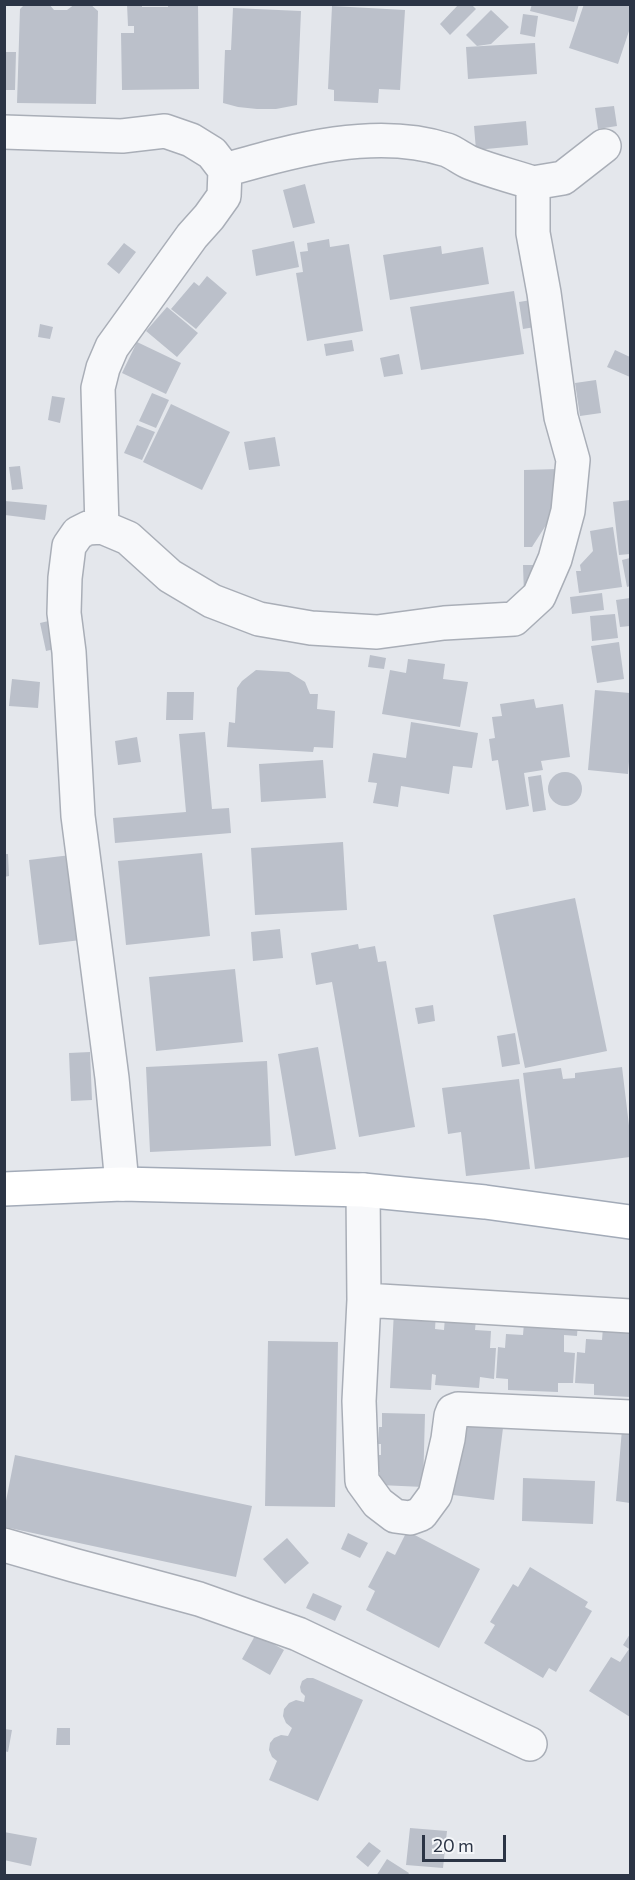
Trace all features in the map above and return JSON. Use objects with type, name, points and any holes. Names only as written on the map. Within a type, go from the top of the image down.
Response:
[{"type":"main road","points":[[4,1190],[122,1184],[363,1190],[485,1202],[630,1222]]},
{"type":"street","points":[[4,132],[122,136],[165,131],[191,140],[212,153],[225,170],[224,196],[209,218],[192,236],[112,347],[103,368],[98,388],[102,527]]},
{"type":"street","points":[[225,170],[288,152],[376,140],[419,144],[448,151],[470,163],[532,183],[563,178],[604,146]]},
{"type":"street","points":[[122,1184],[112,1078],[78,816],[69,652],[64,613],[69,546],[78,533],[87,528],[102,527],[128,538],[170,576],[212,601],[259,619],[311,628],[377,632],[444,623],[514,620],[539,596],[555,559],[568,511],[573,460],[561,417],[544,293],[533,233],[532,183]]},
{"type":"street","points":[[363,1190],[364,1300],[359,1401],[362,1480],[378,1503],[394,1516],[410,1518],[421,1514],[435,1496],[451,1416],[458,1408],[630,1417]]},
{"type":"street","points":[[364,1300],[630,1316]]},
{"type":"street","points":[[4,1545],[200,1599],[298,1634],[530,1744]]},
{"type":"building","points":[[25,4],[49,4],[54,10],[67,10],[75,4],[90,4],[98,11],[96,104],[17,103],[20,9]]},
{"type":"building","points":[[127,4],[142,4],[142,7],[168,7],[168,4],[198,4],[199,89],[122,90],[121,33],[134,33],[134,26],[128,26]]},
{"type":"building","points":[[459,4],[471,4],[476,9],[450,35],[440,24]]},
{"type":"building","points":[[532,4],[579,4],[574,22],[530,11]]},
{"type":"building","points":[[584,4],[630,4],[630,28],[618,64],[569,48]]},
{"type":"building","points":[[332,6],[405,10],[400,90],[379,89],[378,103],[334,101],[334,90],[328,89]]},
{"type":"building","points":[[233,8],[301,11],[297,105],[276,109],[257,109],[223,103],[225,50],[231,50]]},
{"type":"building","points":[[491,10],[509,27],[491,44],[477,46],[466,35]]},
{"type":"building","points":[[523,14],[538,16],[535,37],[520,34]]},
{"type":"building","points":[[535,43],[537,74],[468,79],[466,47]]},
{"type":"building","points":[[4,52],[16,52],[15,90],[4,90]]},
{"type":"building","points":[[614,106],[617,126],[598,129],[595,108]]},
{"type":"building","points":[[526,121],[528,145],[476,150],[474,126]]},
{"type":"building","points":[[305,184],[315,223],[293,228],[283,190]]},
{"type":"building","points":[[329,239],[330,247],[349,244],[363,331],[307,341],[296,273],[303,272],[300,252],[308,251],[307,243]]},
{"type":"building","points":[[294,241],[299,267],[256,276],[252,250]]},
{"type":"building","points":[[124,243],[136,252],[119,274],[107,264]]},
{"type":"building","points":[[441,246],[442,254],[483,247],[489,284],[390,300],[383,255]]},
{"type":"building","points":[[207,276],[227,293],[196,329],[171,309],[194,282],[199,286]]},
{"type":"building","points":[[514,291],[524,354],[421,370],[410,307]]},
{"type":"building","points":[[537,299],[541,326],[523,329],[519,302]]},
{"type":"building","points":[[167,307],[198,333],[177,357],[146,331]]},
{"type":"building","points":[[40,324],[53,327],[50,339],[38,337]]},
{"type":"building","points":[[352,340],[354,351],[326,356],[324,344]]},
{"type":"building","points":[[137,342],[181,363],[166,394],[122,373]]},
{"type":"building","points":[[615,350],[630,357],[630,377],[607,367]]},
{"type":"building","points":[[399,354],[403,374],[384,377],[380,358]]},
{"type":"building","points":[[596,380],[601,413],[580,416],[575,383]]},
{"type":"building","points":[[152,393],[169,400],[156,428],[139,421]]},
{"type":"building","points":[[52,396],[65,398],[60,423],[48,420]]},
{"type":"building","points":[[171,404],[230,432],[202,490],[143,462]]},
{"type":"building","points":[[137,425],[155,432],[142,460],[124,453]]},
{"type":"building","points":[[275,437],[280,466],[249,470],[244,442]]},
{"type":"building","points":[[20,466],[23,489],[12,490],[9,467]]},
{"type":"building","points":[[558,469],[558,484],[548,522],[532,547],[524,547],[524,470]]},
{"type":"building","points":[[630,500],[630,554],[619,555],[613,502]]},
{"type":"building","points":[[5,501],[47,505],[45,520],[5,515]]},
{"type":"building","points":[[613,527],[622,587],[579,593],[576,571],[581,571],[580,565],[593,551],[590,531]]},
{"type":"building","points":[[630,558],[630,586],[627,587],[622,560]]},
{"type":"building","points":[[523,565],[543,565],[524,595]]},
{"type":"building","points":[[602,593],[604,610],[572,614],[570,597]]},
{"type":"building","points":[[630,598],[630,626],[620,627],[616,600]]},
{"type":"building","points":[[615,614],[618,638],[592,641],[590,616]]},
{"type":"building","points":[[57,619],[63,647],[46,651],[40,623]]},
{"type":"building","points":[[619,642],[624,679],[597,683],[591,646]]},
{"type":"building","points":[[370,655],[386,658],[384,669],[368,667]]},
{"type":"building","points":[[408,659],[445,664],[443,679],[468,682],[460,727],[382,714],[390,670],[406,673]]},
{"type":"building","points":[[256,670],[289,672],[305,682],[310,694],[318,694],[317,709],[335,711],[333,748],[314,747],[313,752],[227,747],[229,722],[235,723],[237,688]]},
{"type":"building","points":[[12,679],[40,682],[38,708],[9,706]]},
{"type":"building","points":[[595,690],[630,693],[628,774],[588,770]]},
{"type":"building","points":[[167,692],[194,692],[193,720],[166,720]]},
{"type":"building","points":[[534,699],[536,708],[563,704],[570,757],[541,761],[543,770],[524,773],[529,806],[506,810],[498,760],[492,761],[489,739],[495,738],[492,717],[502,716],[500,704]]},
{"type":"building","points":[[411,722],[478,733],[472,768],[453,766],[449,794],[401,786],[398,807],[373,803],[377,783],[368,782],[373,753],[406,758]]},
{"type":"building","points":[[205,732],[212,809],[229,808],[231,833],[115,843],[113,818],[186,812],[179,734]]},
{"type":"building","points":[[137,737],[141,762],[118,765],[115,741]]},
{"type":"building","points":[[323,760],[326,798],[261,802],[259,764]]},
{"type":"building","points":[[565,772],[577,777],[582,789],[577,801],[565,806],[553,801],[548,789],[553,777]]},
{"type":"building","points":[[541,775],[546,810],[533,812],[528,777]]},
{"type":"building","points":[[343,842],[347,910],[255,915],[251,848]]},
{"type":"building","points":[[202,853],[210,936],[126,945],[118,861]]},
{"type":"building","points":[[4,854],[8,854],[9,876],[4,877]]},
{"type":"building","points":[[71,855],[81,940],[39,945],[29,860]]},
{"type":"building","points":[[575,898],[607,1051],[525,1068],[493,915]]},
{"type":"building","points":[[280,929],[283,958],[253,961],[251,932]]},
{"type":"building","points":[[358,944],[359,949],[375,946],[378,962],[386,961],[415,1127],[359,1137],[332,982],[316,985],[311,953]]},
{"type":"building","points":[[235,969],[243,1042],[156,1051],[149,977]]},
{"type":"building","points":[[433,1005],[435,1021],[418,1024],[415,1008]]},
{"type":"building","points":[[515,1033],[520,1064],[502,1067],[497,1036]]},
{"type":"building","points":[[318,1047],[336,1149],[295,1156],[278,1054]]},
{"type":"building","points":[[90,1052],[92,1100],[71,1101],[69,1053]]},
{"type":"building","points":[[267,1061],[271,1146],[150,1152],[146,1067]]},
{"type":"building","points":[[622,1067],[630,1134],[630,1157],[535,1169],[523,1073],[561,1068],[563,1079],[575,1078],[575,1073]]},
{"type":"building","points":[[519,1079],[530,1169],[466,1176],[461,1132],[448,1134],[442,1088]]},
{"type":"building","points":[[394,1311],[436,1313],[435,1329],[444,1330],[445,1317],[476,1320],[475,1330],[491,1331],[490,1348],[496,1348],[494,1379],[480,1377],[479,1388],[435,1385],[436,1375],[432,1374],[431,1390],[390,1388]]},
{"type":"building","points":[[578,1321],[577,1336],[564,1335],[564,1352],[575,1353],[573,1383],[558,1383],[558,1392],[508,1390],[508,1379],[496,1378],[498,1347],[505,1348],[506,1334],[523,1335],[524,1323]]},
{"type":"building","points":[[603,1327],[630,1329],[630,1397],[594,1395],[594,1384],[575,1383],[577,1352],[585,1353],[586,1339],[602,1340]]},
{"type":"building","points":[[268,1341],[338,1342],[335,1507],[265,1506]]},
{"type":"building","points":[[382,1413],[425,1414],[423,1487],[380,1485],[380,1472],[375,1472],[376,1455],[381,1455],[381,1444],[378,1444]]},
{"type":"building","points":[[462,1423],[503,1428],[494,1500],[453,1495]]},
{"type":"building","points":[[622,1429],[630,1430],[630,1503],[616,1501]]},
{"type":"building","points":[[15,1455],[252,1506],[236,1577],[5,1527],[5,1506]]},
{"type":"building","points":[[523,1478],[595,1481],[593,1524],[522,1521]]},
{"type":"building","points":[[407,1531],[480,1569],[439,1648],[366,1610],[375,1591],[368,1587],[387,1551],[395,1555]]},
{"type":"building","points":[[348,1533],[368,1543],[360,1558],[341,1549]]},
{"type":"building","points":[[287,1538],[309,1563],[285,1584],[263,1559]]},
{"type":"building","points":[[530,1567],[588,1602],[585,1607],[592,1611],[556,1672],[549,1668],[543,1678],[484,1643],[495,1625],[490,1622],[513,1584],[518,1587]]},
{"type":"building","points":[[313,1593],[342,1606],[335,1621],[306,1608]]},
{"type":"building","points":[[256,1634],[284,1650],[270,1675],[242,1659]]},
{"type":"building","points":[[630,1634],[630,1717],[589,1691],[611,1657],[620,1662],[629,1649],[623,1645]]},
{"type":"building","points":[[313,1678],[363,1700],[318,1801],[269,1780],[277,1761],[269,1750],[270,1743],[281,1735],[288,1736],[292,1728],[283,1716],[284,1709],[296,1700],[304,1702],[305,1696],[300,1687],[302,1681]]},
{"type":"building","points":[[57,1728],[70,1728],[70,1745],[56,1745]]},
{"type":"building","points":[[4,1729],[12,1730],[8,1752],[4,1751]]},
{"type":"building","points":[[410,1828],[447,1831],[443,1868],[406,1865]]},
{"type":"building","points":[[4,1832],[37,1838],[31,1866],[4,1860]]},
{"type":"building","points":[[369,1842],[381,1851],[368,1867],[356,1857]]},
{"type":"building","points":[[387,1859],[409,1873],[407,1876],[376,1876]]}]
